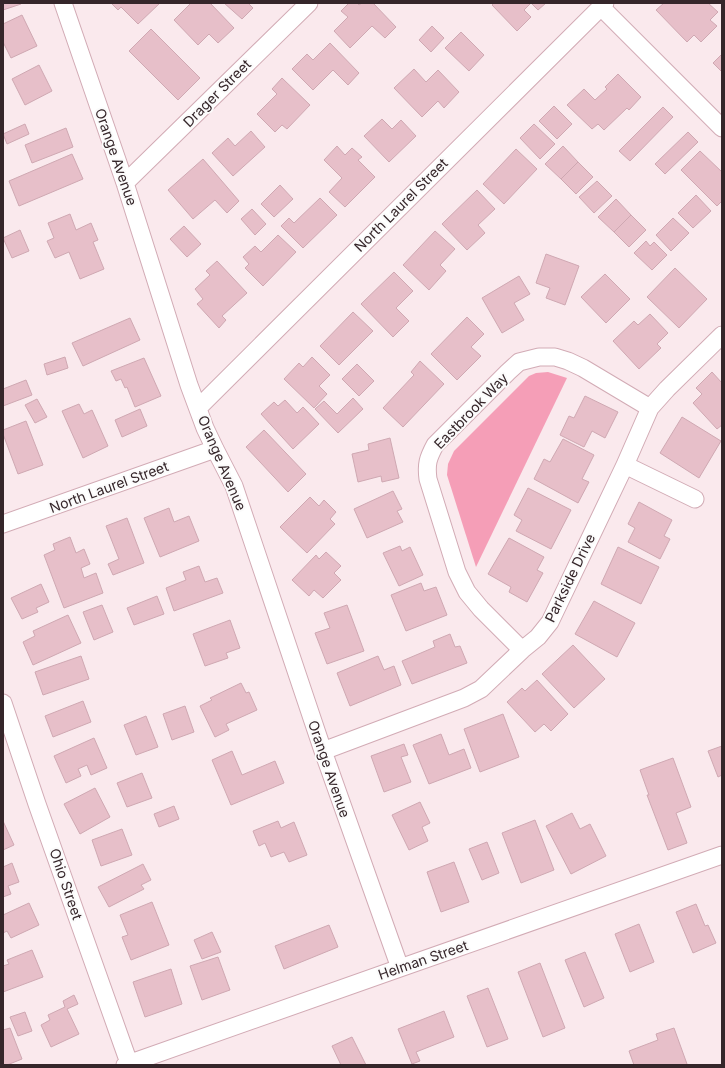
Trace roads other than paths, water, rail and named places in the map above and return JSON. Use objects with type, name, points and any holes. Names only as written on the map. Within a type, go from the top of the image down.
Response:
[{"type":"street","name":"Orange Avenue","points":[[63,3],[125,183],[198,408],[215,449],[234,486],[323,751],[400,968]]},
{"type":"street","name":"Drager Street","points":[[125,183],[309,3]]},
{"type":"street","points":[[603,5],[722,128]]},
{"type":"street","name":"North Laurel Street","points":[[198,408],[603,5]]},
{"type":"street","name":"Parkside Drive","points":[[323,751],[464,698],[481,689],[522,650],[538,638],[550,622],[625,465],[650,408],[667,389],[722,335]]},
{"type":"street","name":"Eastbrook Way","points":[[522,650],[481,609],[467,592],[457,572],[428,479],[427,468],[429,457],[434,445],[519,362],[539,356],[555,357],[583,368],[650,408]]},
{"type":"street","name":"North Laurel Street","points":[[3,524],[215,449]]},
{"type":"street","points":[[625,465],[695,499]]},
{"type":"street","name":"Ohio Street","points":[[3,704],[127,1064]]},
{"type":"street","name":"Helman Street","points":[[127,1064],[722,856]]}]
